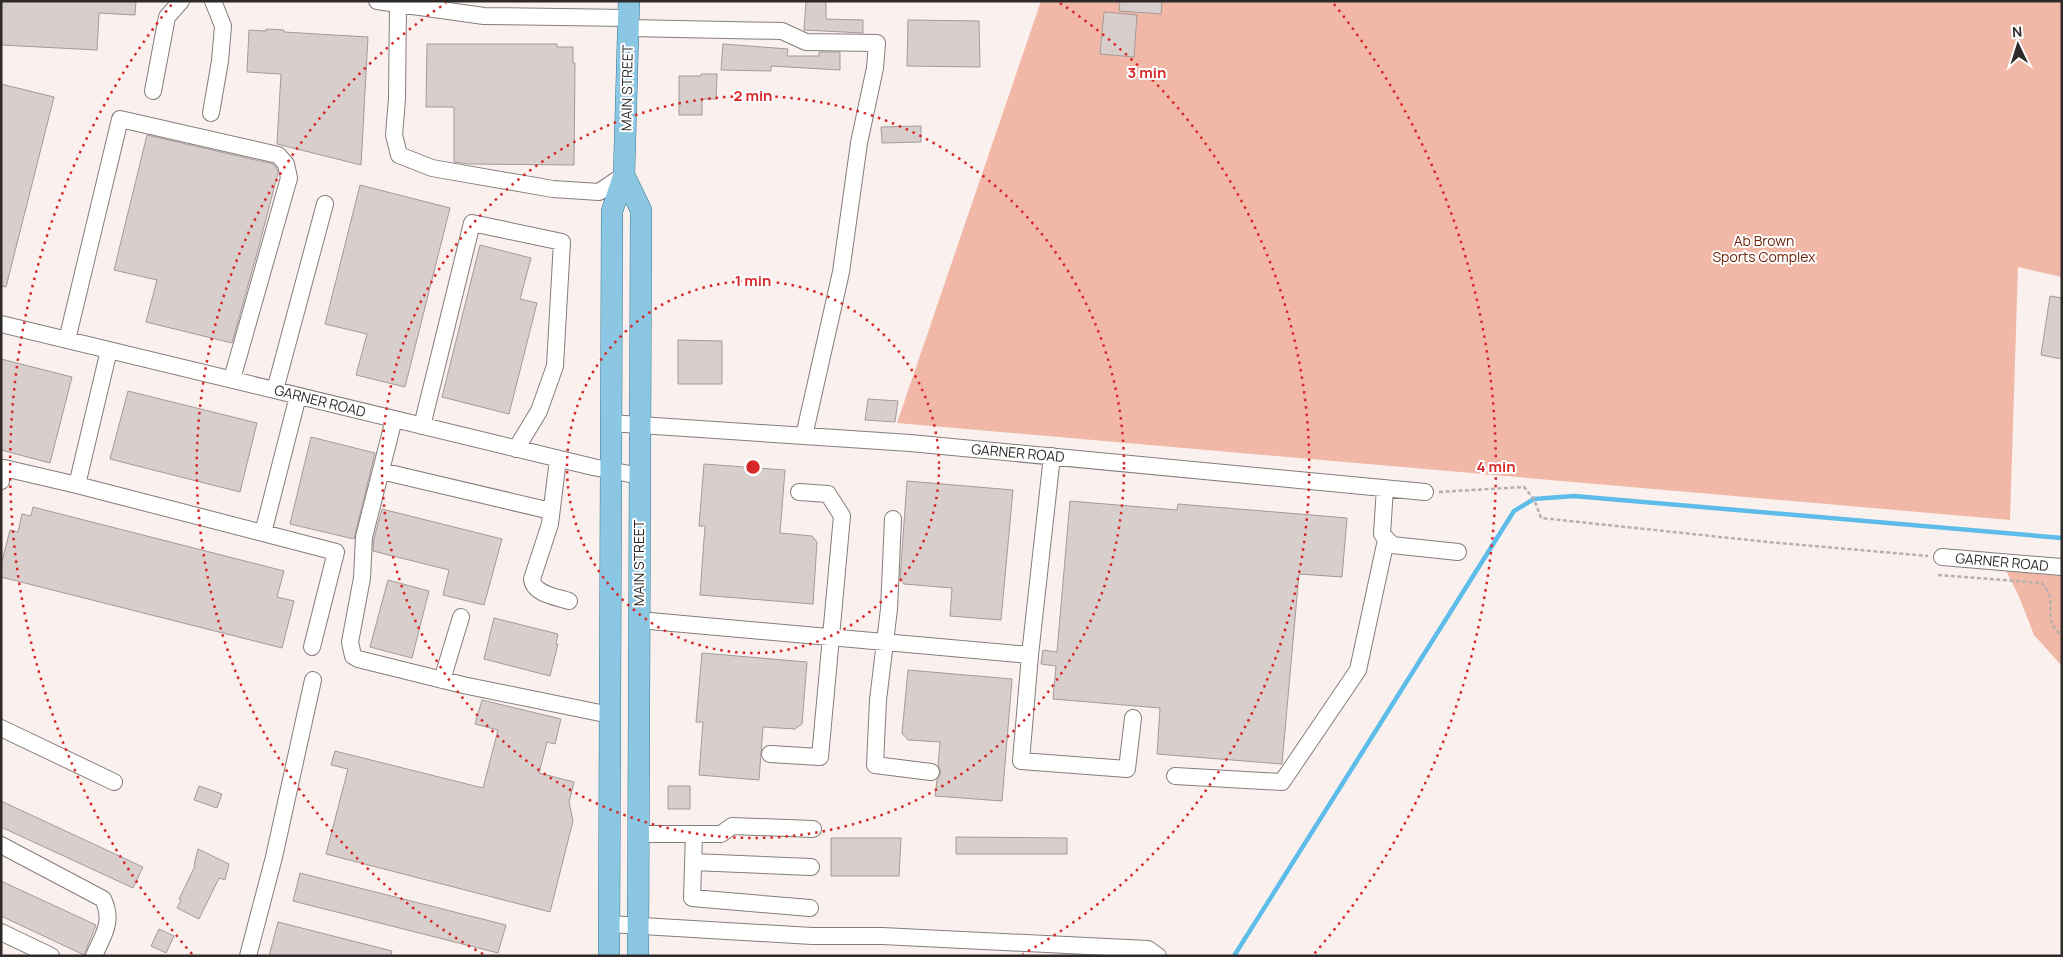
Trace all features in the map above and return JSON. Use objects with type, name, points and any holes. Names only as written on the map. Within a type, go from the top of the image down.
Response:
[{"type":"main road","name":"MAIN STREET","points":[[609,956],[612,211],[624,174],[628,16]]},
{"type":"main road","name":"MAIN STREET","points":[[624,174],[641,210],[638,956]]},
{"type":"street","points":[[153,91],[166,17],[181,1]]},
{"type":"street","points":[[211,113],[220,61],[223,26],[213,1]]},
{"type":"street","points":[[378,1],[484,16],[554,9],[782,31],[806,42],[877,43],[875,68],[860,143],[841,272],[804,436]]},
{"type":"street","points":[[398,4],[394,135],[400,155],[432,168],[553,189],[599,192],[624,174]]},
{"type":"street","points":[[68,340],[120,119],[278,155],[286,164],[289,178],[232,380]]},
{"type":"street","points":[[275,390],[325,204]]},
{"type":"street","points":[[422,426],[472,223],[562,242],[555,366],[539,411],[516,449]]},
{"type":"street","name":"GARNER ROAD","points":[[1,324],[558,459],[640,476]]},
{"type":"street","points":[[77,485],[109,350]]},
{"type":"street","points":[[263,533],[298,396]]},
{"type":"street","points":[[394,419],[364,537],[362,578],[350,642],[353,656],[358,659],[442,680],[610,715]]},
{"type":"street","name":"GARNER ROAD","points":[[610,423],[910,442],[1425,492]]},
{"type":"street","points":[[1052,456],[1030,655],[1021,761],[1127,770],[1133,718]]},
{"type":"street","points":[[558,459],[550,524],[532,579],[536,589],[569,601]]},
{"type":"street","points":[[1,482],[4,468],[336,552],[312,647]]},
{"type":"street","points":[[381,471],[551,511]]},
{"type":"street","points":[[1385,488],[1382,534],[1386,540],[1392,545],[1458,552]]},
{"type":"street","points":[[770,754],[820,757],[842,516],[828,494],[799,492]]},
{"type":"street","points":[[893,519],[889,609],[883,642],[875,765],[931,772]]},
{"type":"street","points":[[1175,776],[1282,782],[1358,670],[1386,540]]},
{"type":"street","name":"GARNER ROAD","points":[[1942,557],[2062,567]]},
{"type":"street","points":[[442,680],[461,617]]},
{"type":"street","points":[[639,620],[1030,655]]},
{"type":"street","points":[[248,956],[274,856],[313,680]]},
{"type":"street","points":[[1,728],[114,782]]},
{"type":"street","points":[[638,834],[721,834],[732,826],[813,829]]},
{"type":"street","points":[[694,834],[692,898],[810,908]]},
{"type":"street","points":[[1,845],[103,900],[108,909],[109,921],[94,956]]},
{"type":"street","points":[[693,862],[811,867]]},
{"type":"street","points":[[609,924],[812,936],[882,936],[1148,950],[1158,956]]},
{"type":"street","points":[[1,932],[51,956]]},
{"type":"path","points":[[1425,492],[1524,487],[1534,499],[1541,518],[1768,542],[1942,557]]},
{"type":"path","points":[[1938,575],[2042,584],[2051,596],[2050,620],[2056,631],[2062,635]]},
{"type":"green space","name":"Ab Brown Sports Complex","points":[[1041,1],[2062,1],[2062,277],[2018,267],[2010,520],[897,423]]},
{"type":"green space","points":[[2006,571],[2062,576],[2062,666],[2034,635],[2018,594]]},
{"type":"building","points":[[1,1],[136,1],[135,15],[99,13],[97,50],[1,45]]},
{"type":"building","points":[[806,1],[826,1],[826,19],[863,20],[863,33],[804,30]]},
{"type":"building","points":[[1120,1],[1162,1],[1161,14],[1119,11]]},
{"type":"building","points":[[1104,12],[1137,15],[1134,57],[1100,54]]},
{"type":"building","points":[[908,20],[979,21],[980,67],[907,66]]},
{"type":"building","points":[[266,29],[284,30],[284,32],[368,37],[361,165],[277,144],[281,74],[247,72],[249,30],[266,31]]},
{"type":"building","points":[[427,44],[557,44],[557,47],[573,47],[573,63],[575,63],[574,165],[469,164],[454,162],[454,107],[426,107]]},
{"type":"building","points":[[723,44],[788,49],[787,56],[819,56],[819,52],[840,52],[840,70],[771,66],[771,71],[721,70]]},
{"type":"building","points":[[701,74],[717,74],[716,99],[702,99],[702,115],[679,115],[679,76],[701,76]]},
{"type":"building","points":[[1,84],[54,97],[6,287],[1,286]]},
{"type":"building","points":[[921,126],[921,142],[882,143],[881,127]]},
{"type":"building","points":[[147,135],[273,164],[277,169],[278,173],[232,343],[146,322],[157,280],[114,270]]},
{"type":"building","points":[[360,185],[450,208],[405,387],[356,375],[367,334],[325,324]]},
{"type":"building","points":[[480,245],[531,258],[520,299],[537,303],[509,414],[442,397]]},
{"type":"building","points":[[2050,296],[2062,298],[2062,359],[2041,355]]},
{"type":"building","points":[[678,340],[722,341],[722,384],[678,384]]},
{"type":"building","points":[[1,359],[72,377],[50,463],[1,450]]},
{"type":"building","points":[[128,391],[257,423],[240,492],[110,459]]},
{"type":"building","points":[[868,399],[898,401],[895,422],[865,420]]},
{"type":"building","points":[[311,437],[375,453],[354,539],[290,524]]},
{"type":"building","points":[[704,464],[785,470],[780,533],[812,536],[817,542],[813,604],[700,595],[705,526],[699,526]]},
{"type":"building","points":[[907,481],[1013,490],[1001,620],[950,616],[952,588],[904,584],[900,579]]},
{"type":"building","points":[[1070,501],[1177,510],[1178,504],[1347,518],[1342,577],[1299,574],[1282,764],[1157,754],[1160,708],[1053,699],[1056,666],[1041,664],[1043,650],[1057,652]]},
{"type":"building","points":[[33,507],[284,571],[277,597],[294,601],[282,648],[1,577],[1,565],[10,530],[18,532],[22,514],[31,516]]},
{"type":"building","points":[[382,509],[502,539],[484,605],[443,595],[449,570],[373,551],[374,538]]},
{"type":"building","points":[[388,580],[429,591],[412,658],[370,647]]},
{"type":"building","points":[[494,618],[558,634],[556,644],[558,644],[550,676],[484,659]]},
{"type":"building","points":[[702,653],[807,662],[802,724],[795,729],[763,727],[759,780],[699,775],[703,722],[696,722]]},
{"type":"building","points":[[908,670],[1012,679],[1002,801],[935,796],[937,780],[941,773],[938,765],[940,742],[908,740],[902,733]]},
{"type":"building","points":[[482,700],[561,719],[555,744],[547,742],[539,773],[574,782],[569,802],[573,821],[550,912],[326,854],[348,769],[331,765],[335,751],[483,788],[498,730],[475,724]]},
{"type":"building","points":[[199,786],[222,794],[217,808],[194,800]]},
{"type":"building","points":[[668,786],[690,786],[690,809],[668,809]]},
{"type":"building","points":[[1,801],[143,867],[133,888],[1,827]]},
{"type":"building","points":[[956,837],[1067,838],[1067,854],[956,854]]},
{"type":"building","points":[[831,838],[901,838],[899,876],[831,876]]},
{"type":"building","points":[[198,849],[229,864],[225,880],[219,878],[199,919],[177,908],[181,900],[179,899],[195,866]]},
{"type":"building","points":[[300,873],[506,925],[498,953],[293,901]]},
{"type":"building","points":[[1,881],[96,925],[84,955],[1,916]]},
{"type":"building","points":[[278,922],[392,951],[391,956],[269,956]]},
{"type":"building","points":[[159,929],[174,936],[166,953],[151,946]]},
{"type":"waterway","points":[[1234,956],[1514,511],[1534,499],[1574,496],[2062,538]]}]
